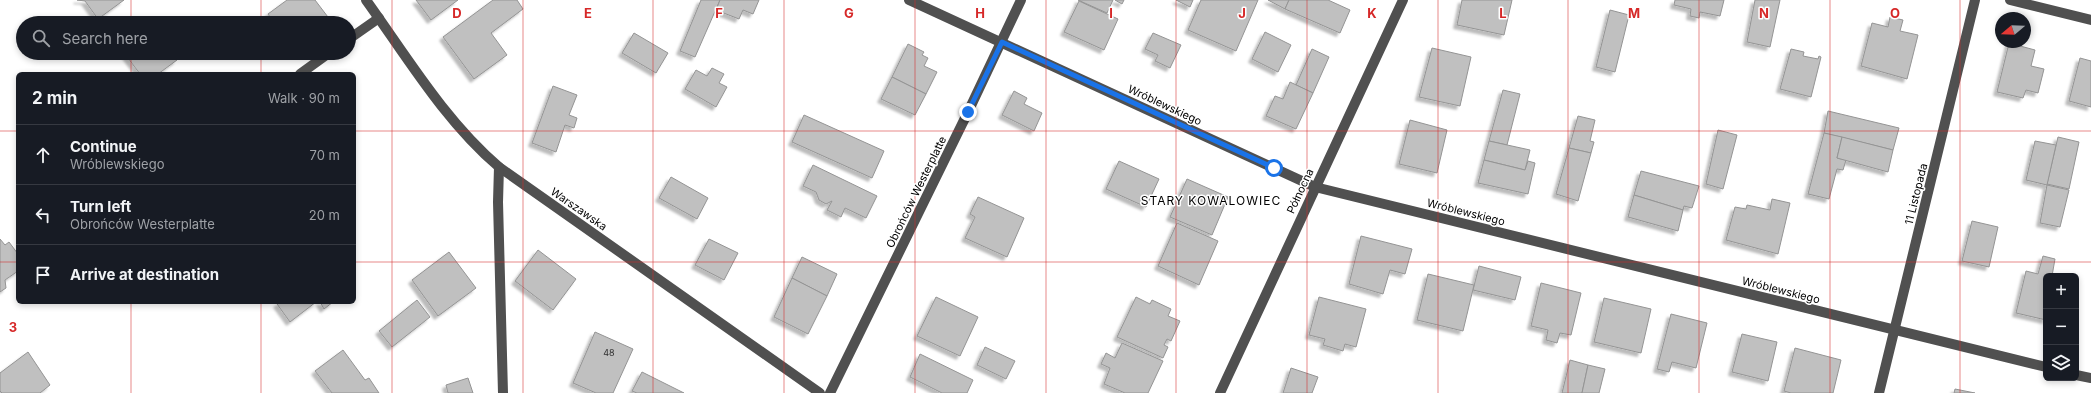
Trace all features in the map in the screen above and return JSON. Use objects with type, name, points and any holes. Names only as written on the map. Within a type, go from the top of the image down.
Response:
[{"type":"street","name":"Warszawska","points":[[366,0],[454,122],[478,149],[499,168],[820,393]]},
{"type":"street","name":"Wróblewskiego","points":[[910,0],[1315,187],[1894,331],[2043,366]]},
{"type":"street","name":"Obrońców Westerplatte","points":[[830,393],[1002,42],[1021,0]]},
{"type":"street","name":"Północna","points":[[1220,393],[1403,0]]},
{"type":"street","name":"11 Listopada","points":[[1879,393],[1975,0]]},
{"type":"street","points":[[2010,0],[2091,20]]},
{"type":"street","points":[[356,34],[379,18]]},
{"type":"street","points":[[303,72],[319,60]]},
{"type":"street","points":[[499,168],[498,202],[503,393]]},
{"type":"street","points":[[2079,375],[2091,378]]},
{"type":"building","points":[[77,0],[124,0],[102,16],[96,16],[85,1]]},
{"type":"building","points":[[287,0],[315,0],[327,16],[269,16],[268,14]]},
{"type":"building","points":[[416,0],[458,0],[431,20]]},
{"type":"building","points":[[493,0],[517,0],[523,9],[491,33],[507,55],[474,79],[443,37]]},
{"type":"building","points":[[701,0],[720,0],[695,57],[680,51]]},
{"type":"building","points":[[720,0],[759,0],[753,14],[743,10],[739,19],[716,10]]},
{"type":"building","points":[[1078,0],[1113,0],[1107,13]]},
{"type":"building","points":[[1115,0],[1124,0],[1122,4]]},
{"type":"building","points":[[1176,0],[1193,0],[1190,7]]},
{"type":"building","points":[[1201,0],[1258,0],[1236,51],[1188,30]]},
{"type":"building","points":[[1268,0],[1289,0],[1285,9]]},
{"type":"building","points":[[1289,0],[1328,0],[1350,10],[1340,33],[1285,9]]},
{"type":"building","points":[[1462,0],[1512,0],[1504,35],[1457,25]]},
{"type":"building","points":[[1675,0],[1724,0],[1720,16],[1700,12],[1699,18],[1690,16],[1691,9],[1674,5]]},
{"type":"building","points":[[1755,0],[1780,0],[1770,47],[1747,42]]},
{"type":"building","points":[[1079,1],[1118,19],[1104,50],[1064,32]]},
{"type":"building","points":[[1610,10],[1629,15],[1615,72],[1596,67]]},
{"type":"building","points":[[1890,17],[1903,20],[1900,31],[1918,35],[1907,79],[1861,66],[1872,23],[1888,27]]},
{"type":"building","points":[[1265,32],[1291,45],[1278,72],[1252,59]]},
{"type":"building","points":[[634,33],[668,53],[656,73],[622,53]]},
{"type":"building","points":[[1153,33],[1181,45],[1170,68],[1155,61],[1158,55],[1145,49]]},
{"type":"building","points":[[908,44],[924,52],[922,55],[928,58],[924,66],[937,72],[926,94],[892,77]]},
{"type":"building","points":[[1432,48],[1471,57],[1460,106],[1419,97]]},
{"type":"building","points":[[2008,48],[2028,48],[2035,50],[2031,66],[2044,69],[2038,93],[2026,90],[2023,98],[1997,92]]},
{"type":"building","points":[[1312,49],[1329,57],[1313,93],[1296,85]]},
{"type":"building","points":[[1791,49],[1804,52],[1803,56],[1818,59],[1819,56],[1821,57],[1811,97],[1780,89]]},
{"type":"building","points":[[2080,58],[2091,61],[2091,107],[2069,101]]},
{"type":"building","points":[[130,60],[177,60],[161,72],[138,72]]},
{"type":"building","points":[[712,68],[724,74],[719,83],[727,87],[716,107],[685,89],[696,70],[707,76]]},
{"type":"building","points":[[892,77],[926,94],[915,115],[881,99]]},
{"type":"building","points":[[1290,82],[1313,93],[1296,129],[1266,116],[1275,96],[1283,99]]},
{"type":"building","points":[[553,86],[577,95],[569,115],[577,118],[574,128],[565,125],[556,152],[532,143]]},
{"type":"building","points":[[1503,90],[1520,94],[1507,145],[1489,141]]},
{"type":"building","points":[[1014,91],[1027,98],[1024,104],[1042,113],[1034,131],[1002,115]]},
{"type":"building","points":[[1828,111],[1899,128],[1893,150],[1824,133]]},
{"type":"building","points":[[804,115],[884,151],[872,178],[792,142]]},
{"type":"building","points":[[1578,116],[1595,120],[1590,141],[1594,142],[1591,153],[1569,148]]},
{"type":"building","points":[[1410,120],[1447,130],[1437,173],[1399,164]]},
{"type":"building","points":[[1718,130],[1737,135],[1723,189],[1706,184]]},
{"type":"building","points":[[1824,133],[1842,137],[1837,158],[1846,160],[1843,170],[1837,169],[1829,199],[1808,194]]},
{"type":"building","points":[[1842,137],[1893,150],[1888,172],[1837,158]]},
{"type":"building","points":[[2058,137],[2079,142],[2069,189],[2047,184]]},
{"type":"building","points":[[1489,141],[1530,150],[1525,170],[1484,160]]},
{"type":"building","points":[[2035,141],[2056,145],[2047,185],[2026,180]]},
{"type":"building","points":[[1569,148],[1591,153],[1578,201],[1556,194]]},
{"type":"building","points":[[1484,160],[1525,170],[1528,161],[1535,163],[1528,194],[1478,183]]},
{"type":"building","points":[[1119,161],[1159,179],[1146,207],[1106,189]]},
{"type":"building","points":[[813,165],[877,196],[866,218],[845,208],[841,217],[827,210],[832,201],[826,204],[819,200],[816,192],[803,186]]},
{"type":"building","points":[[1641,171],[1699,186],[1692,208],[1684,206],[1683,210],[1634,195]]},
{"type":"building","points":[[671,177],[708,198],[697,219],[659,198]]},
{"type":"building","points":[[1187,179],[1228,197],[1212,235],[1170,217]]},
{"type":"building","points":[[2047,185],[2069,190],[2060,227],[2040,223]]},
{"type":"building","points":[[1634,195],[1683,210],[1678,231],[1628,217]]},
{"type":"building","points":[[978,197],[1024,218],[1007,257],[965,238],[975,217],[970,214]]},
{"type":"building","points":[[1772,199],[1790,203],[1778,254],[1726,240],[1735,207],[1746,209],[1747,205],[1770,210]]},
{"type":"building","points":[[1972,221],[1998,227],[1989,267],[1962,261]]},
{"type":"building","points":[[1177,223],[1218,241],[1199,285],[1158,266]]},
{"type":"building","points":[[1361,236],[1412,249],[1405,274],[1390,270],[1383,294],[1349,284]]},
{"type":"building","points":[[0,239],[5,245],[9,242],[16,251],[16,272],[5,280],[6,288],[0,292]]},
{"type":"building","points":[[709,239],[738,253],[724,280],[695,265]]},
{"type":"building","points":[[538,250],[576,279],[553,310],[515,281]]},
{"type":"building","points":[[449,252],[476,288],[438,316],[412,280]]},
{"type":"building","points":[[2043,256],[2055,259],[2053,273],[2043,273],[2043,319],[2016,313],[2026,271],[2038,274]]},
{"type":"building","points":[[802,257],[837,274],[827,296],[792,278]]},
{"type":"building","points":[[1479,266],[1521,277],[1515,300],[1473,290]]},
{"type":"building","points":[[1428,274],[1474,285],[1463,331],[1417,320]]},
{"type":"building","points":[[792,278],[827,296],[808,334],[774,317]]},
{"type":"building","points":[[1541,283],[1581,293],[1571,335],[1560,333],[1557,343],[1546,340],[1548,330],[1531,326]]},
{"type":"building","points":[[936,297],[978,317],[960,356],[917,336]]},
{"type":"building","points":[[1136,297],[1150,304],[1152,300],[1171,309],[1168,316],[1180,321],[1171,341],[1167,339],[1164,345],[1168,347],[1163,358],[1117,337]]},
{"type":"building","points":[[1319,297],[1366,309],[1356,347],[1345,344],[1343,351],[1323,345],[1325,339],[1309,335]]},
{"type":"building","points":[[1604,298],[1651,309],[1641,353],[1594,342]]},
{"type":"building","points":[[417,300],[430,317],[392,347],[379,331]]},
{"type":"building","points":[[277,304],[313,304],[290,322]]},
{"type":"building","points":[[321,304],[330,304],[324,309]]},
{"type":"building","points":[[1671,314],[1707,323],[1696,368],[1672,362],[1669,372],[1657,369]]},
{"type":"building","points":[[595,332],[633,349],[613,393],[596,393],[573,383]]},
{"type":"building","points":[[1742,334],[1777,342],[1768,381],[1732,372]]},
{"type":"building","points":[[1122,343],[1163,361],[1148,393],[1125,393],[1104,384],[1110,368],[1101,364],[1106,353],[1115,358]]},
{"type":"building","points":[[985,347],[1015,361],[1006,379],[977,365]]},
{"type":"building","points":[[1795,348],[1841,360],[1833,393],[1791,393],[1784,391]]},
{"type":"building","points":[[343,350],[365,380],[369,378],[379,393],[332,393],[315,371]]},
{"type":"building","points":[[28,352],[50,385],[40,393],[2,393],[0,391],[0,373]]},
{"type":"building","points":[[920,354],[973,380],[967,393],[942,393],[910,377]]},
{"type":"building","points":[[1570,360],[1588,365],[1582,393],[1562,393]]},
{"type":"building","points":[[1588,365],[1605,369],[1599,393],[1582,393]]},
{"type":"building","points":[[1291,368],[1318,377],[1312,393],[1283,393]]},
{"type":"building","points":[[642,372],[684,393],[637,393],[632,391]]},
{"type":"building","points":[[468,378],[473,393],[448,393],[446,385]]},
{"type":"building","points":[[1955,389],[1975,393],[1954,393]]},
{"type":"district","name":"STARY KOWALOWIEC","points":[[1211,201]]},
{"type":"route","points":[[968,112],[1002,42],[1243,155],[1274,168]]}]
